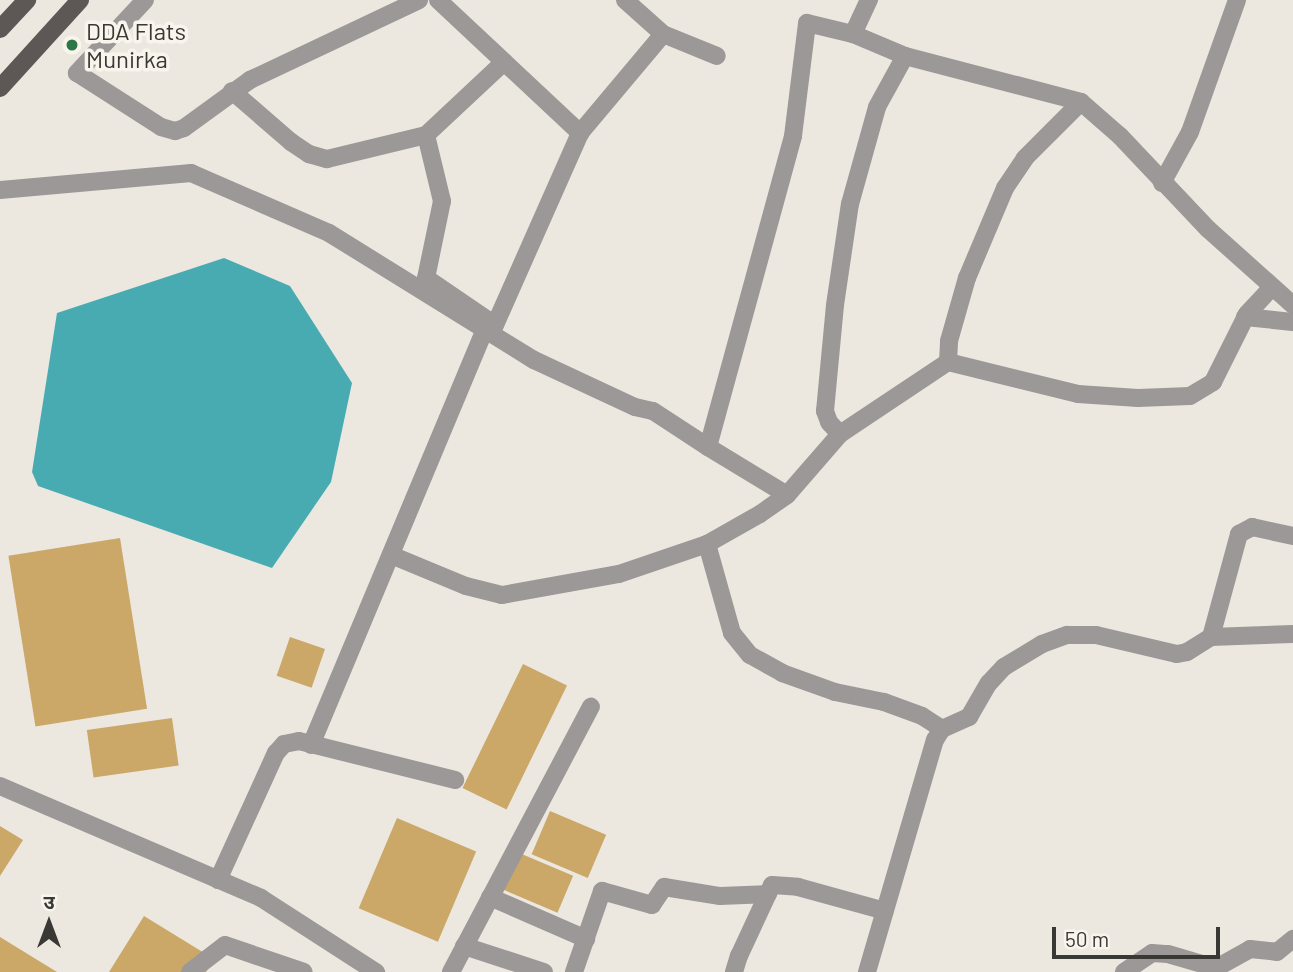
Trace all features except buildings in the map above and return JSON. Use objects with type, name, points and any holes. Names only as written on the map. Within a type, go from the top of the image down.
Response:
[{"type":"main road","points":[[0,29],[27,0]]},
{"type":"main road","points":[[0,88],[80,0]]},
{"type":"street","points":[[145,0],[77,74],[170,130],[184,128],[232,90],[419,0]]},
{"type":"street","points":[[438,0],[580,133]]},
{"type":"street","points":[[625,0],[663,34],[717,56]]},
{"type":"street","points":[[853,34],[869,0]]},
{"type":"street","points":[[1162,183],[1191,132],[1237,0]]},
{"type":"street","points":[[708,447],[793,136],[807,23],[853,34],[905,56],[1081,102],[1120,136],[1162,183],[1271,288],[1293,305]]},
{"type":"street","points":[[426,135],[442,201],[426,278],[495,326],[580,133],[663,34]]},
{"type":"street","points":[[840,434],[829,422],[825,411],[835,305],[850,204],[877,107],[905,56]]},
{"type":"street","points":[[232,90],[291,142],[327,159],[426,135],[504,62]]},
{"type":"street","points":[[948,362],[949,341],[967,278],[1005,188],[1025,158],[1081,102]]},
{"type":"street","points":[[0,190],[191,173],[329,233],[534,360],[635,407],[653,411],[788,495]]},
{"type":"street","points":[[391,555],[466,586],[502,595],[619,574],[708,544],[788,495],[840,434],[948,362],[1078,394],[1138,398],[1191,396],[1213,382],[1245,317],[1271,288]]},
{"type":"street","points":[[1245,317],[1293,322]]},
{"type":"street","points":[[311,745],[485,330]]},
{"type":"street","points":[[1211,637],[1239,534],[1252,527],[1293,536]]},
{"type":"street","points":[[708,544],[732,633],[750,655],[782,673],[835,692],[884,702],[922,716],[942,729]]},
{"type":"street","points":[[867,972],[935,740],[942,729],[969,717],[989,683],[1004,667],[1057,638],[1096,635],[1177,654],[1187,652],[1211,637],[1293,634]]},
{"type":"street","points":[[451,972],[590,707]]},
{"type":"street","points":[[218,880],[276,753],[291,742],[455,780]]},
{"type":"street","points":[[0,786],[261,898],[376,972]]},
{"type":"street","points":[[734,972],[772,885],[798,887],[885,911]]},
{"type":"street","points":[[574,972],[602,891],[652,905],[664,887],[720,896],[768,894]]},
{"type":"street","points":[[490,897],[586,939]]},
{"type":"street","points":[[1124,972],[1152,953],[1168,954],[1216,968],[1250,948],[1277,952],[1293,939]]},
{"type":"street","points":[[190,972],[225,945],[304,972]]},
{"type":"street","points":[[464,946],[544,972]]},
{"type":"water","points":[[224,258],[290,286],[352,383],[331,482],[272,568],[38,486],[32,472],[57,313]]},
{"type":"place","name":"DDA Flats Munirka","points":[[72,45]]}]
